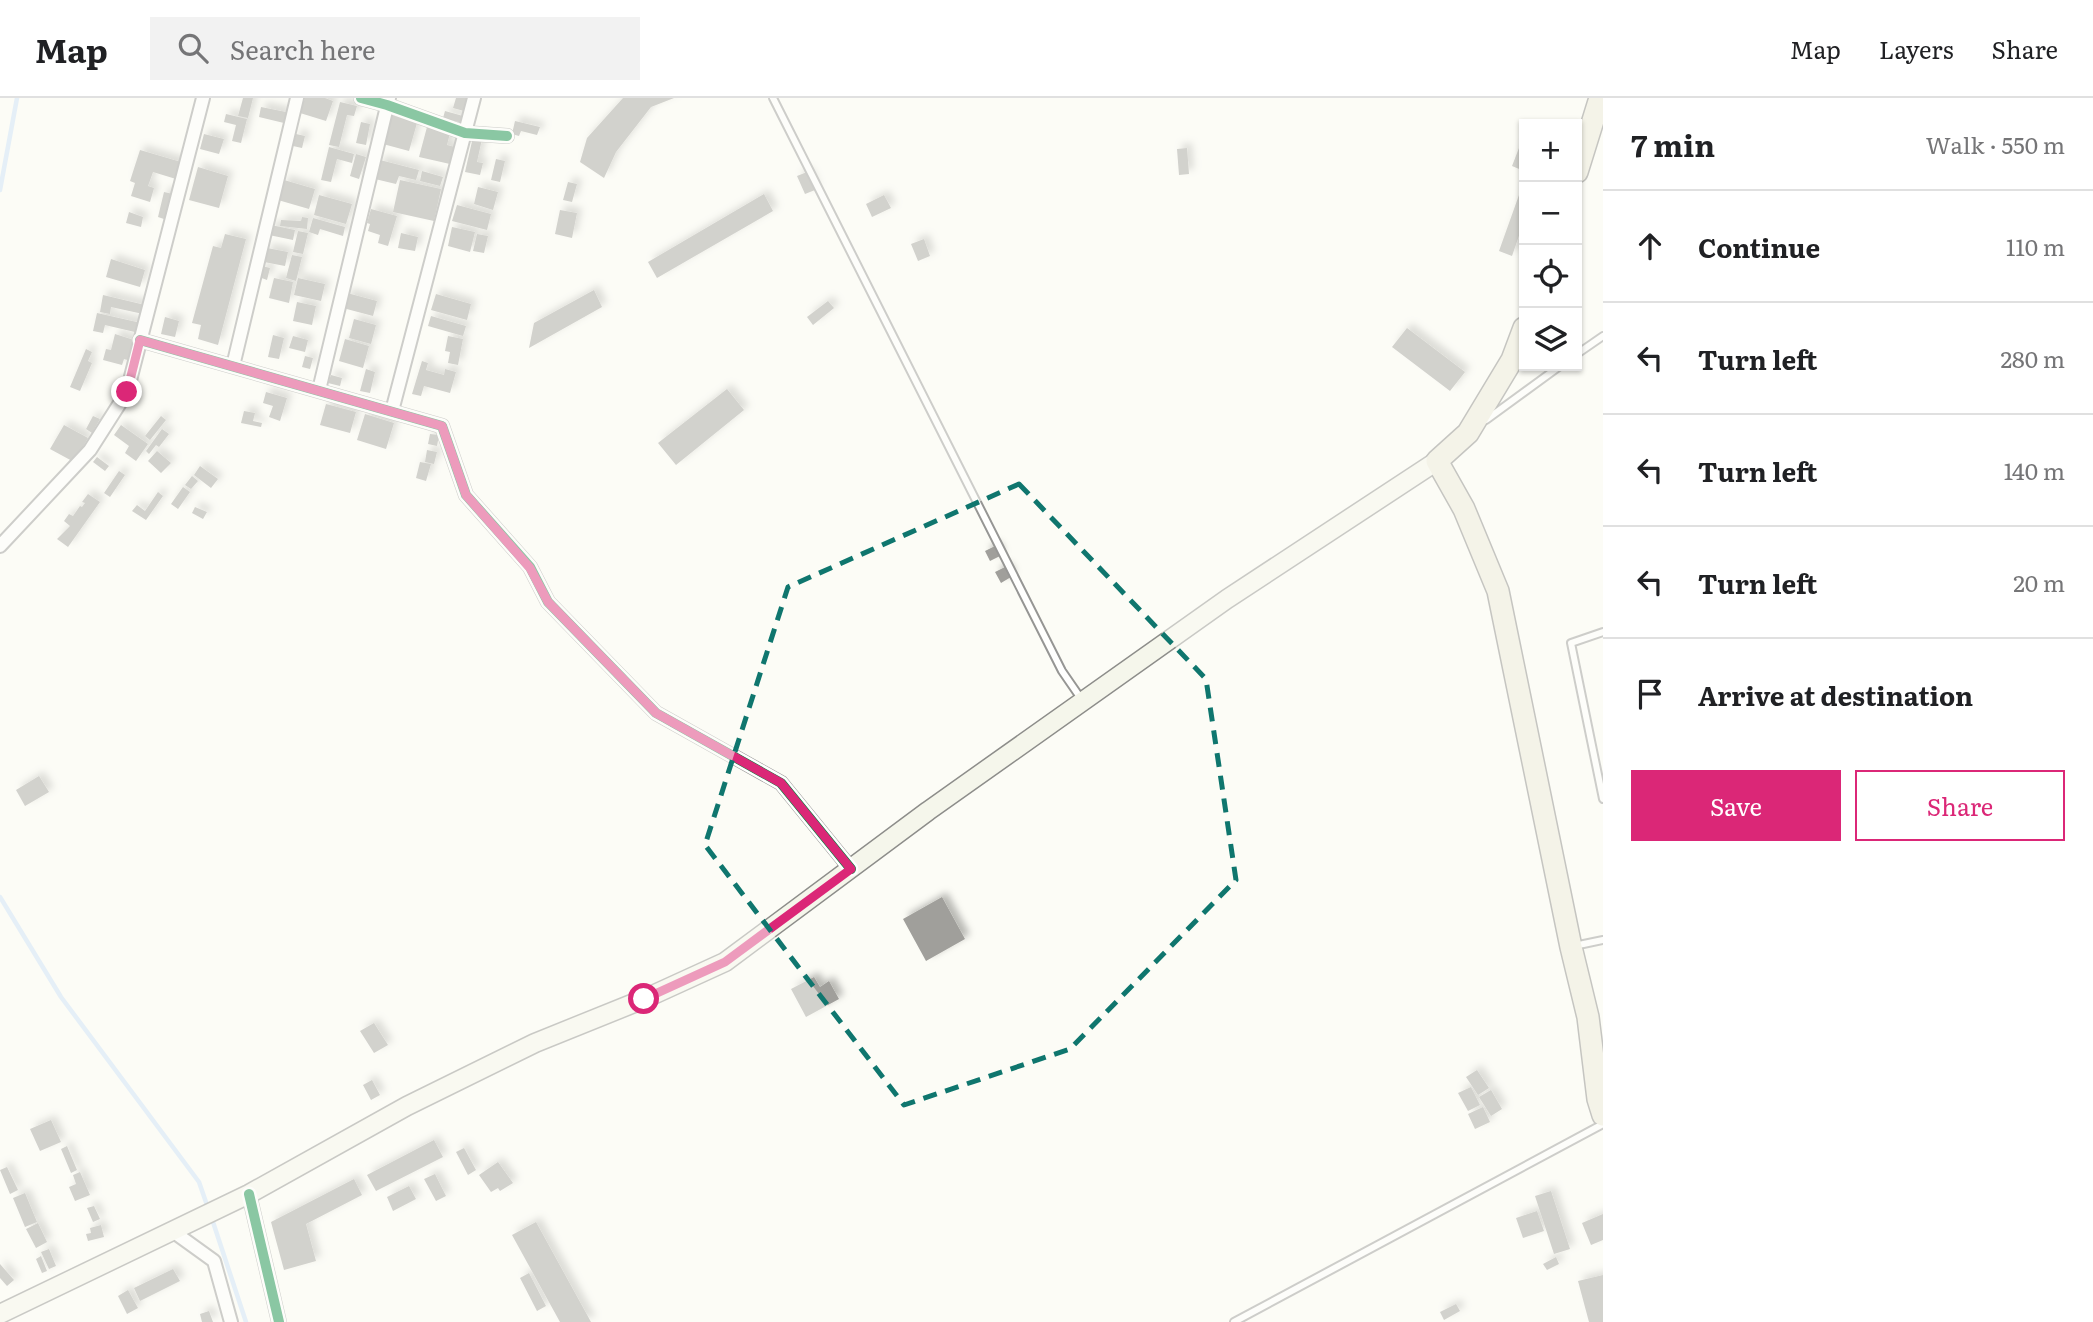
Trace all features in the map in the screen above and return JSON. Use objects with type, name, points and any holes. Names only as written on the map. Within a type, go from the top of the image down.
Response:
[{"type":"highway","points":[[1582,156],[1601,98]]},
{"type":"highway","points":[[1519,341],[1512,360],[1468,433],[1437,461],[1464,509],[1497,591],[1588,1017],[1598,1099],[1603,1115]]},
{"type":"main road","points":[[0,1314],[245,1195],[407,1106],[535,1043],[644,999],[725,962],[928,811],[1227,599],[1437,461]]},
{"type":"street","points":[[0,546],[90,450],[127,392],[203,98]]},
{"type":"street","points":[[233,366],[297,98]]},
{"type":"street","points":[[360,98],[388,101],[465,133],[507,136]]},
{"type":"street","points":[[392,411],[474,98]]},
{"type":"street","points":[[319,390],[388,101]]},
{"type":"street","points":[[140,340],[442,426],[466,495],[530,568],[548,602],[656,713],[781,783],[851,869]]},
{"type":"street","points":[[245,1195],[279,1322]]},
{"type":"street","points":[[179,1226],[214,1261],[231,1322]]},
{"type":"lane","points":[[773,98],[1062,671],[1083,702]]},
{"type":"lane","points":[[1582,351],[1603,337]]},
{"type":"lane","points":[[1468,433],[1553,371]]},
{"type":"lane","points":[[1603,632],[1571,643],[1603,799]]},
{"type":"lane","points":[[1571,947],[1603,940]]},
{"type":"lane","points":[[1234,1322],[1603,1124]]},
{"type":"highlighted area","points":[[1019,484],[1206,679],[1236,880],[1070,1049],[904,1105],[705,845],[788,587]]},
{"type":"building","points":[[243,98],[253,98],[248,118],[238,116]]},
{"type":"building","points":[[305,98],[325,98],[333,101],[326,121],[300,113]]},
{"type":"building","points":[[456,98],[468,98],[464,111],[453,108]]},
{"type":"building","points":[[623,98],[674,98],[651,107],[616,152],[604,178],[580,162],[587,138]]},
{"type":"building","points":[[340,102],[357,106],[354,116],[347,115],[339,147],[329,145]]},
{"type":"building","points":[[261,107],[286,112],[284,123],[259,117]]},
{"type":"building","points":[[445,111],[463,116],[462,123],[443,118]]},
{"type":"building","points":[[226,114],[247,119],[241,143],[232,141],[236,125],[224,122]]},
{"type":"building","points":[[391,115],[417,123],[409,151],[383,144]]},
{"type":"building","points":[[515,121],[540,127],[537,135],[521,131],[519,136],[512,134]]},
{"type":"building","points":[[361,122],[370,124],[366,145],[356,143]]},
{"type":"building","points":[[427,127],[450,133],[447,145],[455,147],[450,164],[419,157]]},
{"type":"building","points":[[204,134],[224,139],[219,154],[200,149]]},
{"type":"building","points":[[296,134],[305,136],[302,148],[293,146]]},
{"type":"building","points":[[473,137],[482,139],[477,162],[483,163],[480,175],[465,172]]},
{"type":"building","points":[[329,147],[354,154],[352,163],[337,159],[331,182],[321,180]]},
{"type":"building","points":[[1187,148],[1189,174],[1179,175],[1177,149]]},
{"type":"building","points":[[1519,148],[1519,169],[1512,166]]},
{"type":"building","points":[[140,150],[181,162],[176,179],[153,172],[148,186],[154,188],[150,202],[131,196],[135,183],[130,181]]},
{"type":"building","points":[[356,154],[366,157],[359,179],[350,176]]},
{"type":"building","points":[[496,159],[505,161],[500,182],[491,180]]},
{"type":"building","points":[[380,160],[419,170],[416,180],[399,176],[396,184],[375,179]]},
{"type":"building","points":[[198,167],[228,176],[219,208],[189,200]]},
{"type":"building","points":[[422,171],[443,177],[440,186],[420,181]]},
{"type":"building","points":[[807,172],[815,190],[805,194],[797,176]]},
{"type":"building","points":[[284,180],[315,189],[309,209],[278,200]]},
{"type":"building","points":[[400,180],[441,189],[434,221],[393,212]]},
{"type":"building","points":[[568,182],[577,184],[572,202],[563,200]]},
{"type":"building","points":[[478,187],[498,192],[493,210],[474,204]]},
{"type":"building","points":[[164,192],[173,194],[167,220],[158,217]]},
{"type":"building","points":[[764,194],[773,211],[657,278],[648,262]]},
{"type":"building","points":[[319,195],[352,204],[346,224],[314,215]]},
{"type":"building","points":[[884,195],[891,208],[872,217],[866,204]]},
{"type":"building","points":[[1519,195],[1519,236],[1512,256],[1499,251]]},
{"type":"building","points":[[457,205],[491,214],[487,230],[452,221]]},
{"type":"building","points":[[371,209],[397,216],[388,246],[378,243],[380,235],[368,231]]},
{"type":"building","points":[[560,210],[577,213],[572,238],[555,234]]},
{"type":"building","points":[[129,212],[143,217],[141,227],[126,223]]},
{"type":"building","points":[[302,217],[308,218],[307,229],[280,226],[281,220],[301,221]]},
{"type":"building","points":[[313,218],[345,227],[343,236],[320,229],[318,235],[309,232]]},
{"type":"building","points":[[271,225],[295,230],[293,240],[269,235]]},
{"type":"building","points":[[452,227],[475,232],[470,252],[448,246]]},
{"type":"building","points":[[298,231],[308,233],[303,254],[293,252]]},
{"type":"building","points":[[401,233],[418,237],[415,251],[398,248]]},
{"type":"building","points":[[225,234],[246,239],[218,345],[198,339],[201,325],[192,323],[213,246],[221,248]]},
{"type":"building","points":[[477,234],[488,236],[484,253],[473,251]]},
{"type":"building","points":[[924,239],[930,256],[918,261],[911,244]]},
{"type":"building","points":[[267,248],[288,252],[285,266],[264,262]]},
{"type":"building","points":[[292,255],[302,257],[296,281],[286,278]]},
{"type":"building","points":[[111,259],[145,270],[140,287],[106,277]]},
{"type":"building","points":[[262,266],[270,268],[267,280],[259,277]]},
{"type":"building","points":[[274,278],[293,282],[289,303],[269,298]]},
{"type":"building","points":[[298,278],[325,284],[321,301],[294,295]]},
{"type":"building","points":[[594,290],[602,307],[529,348],[534,323]]},
{"type":"building","points":[[347,293],[377,301],[373,316],[343,308]]},
{"type":"building","points":[[436,294],[471,304],[467,320],[431,310]]},
{"type":"building","points":[[103,295],[145,305],[143,314],[111,307],[110,314],[100,312]]},
{"type":"building","points":[[828,301],[834,308],[813,325],[807,317]]},
{"type":"building","points":[[297,302],[316,306],[312,325],[293,321]]},
{"type":"building","points":[[97,313],[141,323],[139,333],[105,325],[103,333],[93,331]]},
{"type":"building","points":[[431,316],[466,326],[463,336],[428,326]]},
{"type":"building","points":[[165,317],[179,321],[175,337],[161,334]]},
{"type":"building","points":[[354,319],[376,325],[371,344],[349,338]]},
{"type":"building","points":[[1407,328],[1465,372],[1450,391],[1392,347]]},
{"type":"building","points":[[115,334],[137,341],[131,361],[124,359],[122,365],[103,360],[106,349],[111,350]]},
{"type":"building","points":[[273,335],[284,338],[279,359],[268,357]]},
{"type":"building","points":[[293,336],[308,340],[305,352],[289,348]]},
{"type":"building","points":[[448,336],[463,339],[458,365],[448,363],[450,352],[445,351]]},
{"type":"building","points":[[345,339],[369,346],[363,368],[339,361]]},
{"type":"building","points":[[86,349],[92,352],[88,361],[92,363],[80,391],[70,387]]},
{"type":"building","points":[[305,356],[313,358],[310,369],[302,367]]},
{"type":"building","points":[[422,361],[428,363],[426,370],[444,375],[445,369],[456,372],[450,393],[424,386],[421,396],[412,394]]},
{"type":"building","points":[[366,369],[375,372],[370,393],[360,391]]},
{"type":"building","points":[[331,375],[342,378],[340,386],[328,383]]},
{"type":"building","points":[[727,389],[744,410],[676,465],[658,443]]},
{"type":"building","points":[[266,392],[287,398],[280,421],[269,417],[273,406],[263,403]]},
{"type":"building","points":[[326,404],[356,412],[350,433],[320,425]]},
{"type":"building","points":[[244,411],[255,413],[253,421],[262,423],[261,427],[241,423]]},
{"type":"building","points":[[365,414],[394,423],[386,449],[357,440]]},
{"type":"building","points":[[93,416],[100,419],[92,433],[86,429]]},
{"type":"building","points":[[161,416],[166,420],[150,440],[145,436]]},
{"type":"building","points":[[64,425],[88,438],[74,462],[50,449]]},
{"type":"building","points":[[121,425],[148,444],[136,461],[125,453],[129,446],[114,435]]},
{"type":"building","points":[[162,429],[169,434],[159,447],[156,445],[149,454],[146,451]]},
{"type":"building","points":[[430,434],[439,435],[437,446],[428,444]]},
{"type":"building","points":[[427,450],[437,452],[434,464],[425,462]]},
{"type":"building","points":[[157,451],[171,463],[161,473],[148,461]]},
{"type":"building","points":[[97,457],[109,466],[105,471],[93,462]]},
{"type":"building","points":[[420,462],[431,464],[426,481],[416,478]]},
{"type":"building","points":[[200,466],[218,479],[211,488],[194,475]]},
{"type":"building","points":[[119,471],[125,475],[110,497],[104,493]]},
{"type":"building","points":[[192,476],[198,481],[191,489],[185,485]]},
{"type":"building","points":[[183,487],[190,492],[178,509],[171,504]]},
{"type":"building","points":[[158,492],[163,496],[146,520],[132,511],[137,505],[145,511]]},
{"type":"building","points":[[88,494],[100,502],[68,547],[57,539],[70,526],[64,521],[69,514],[73,516],[80,506],[82,507]]},
{"type":"building","points":[[195,507],[207,512],[203,519],[192,513]]},
{"type":"building","points":[[995,546],[1000,556],[990,561],[985,551]]},
{"type":"building","points":[[1005,567],[1011,577],[1001,583],[995,572]]},
{"type":"building","points":[[39,776],[49,792],[25,806],[16,790]]},
{"type":"building","points":[[942,897],[965,939],[926,961],[903,919]]},
{"type":"building","points":[[814,977],[820,987],[829,981],[839,999],[806,1017],[791,989]]},
{"type":"building","points":[[374,1023],[388,1045],[374,1053],[360,1031]]},
{"type":"building","points":[[1477,1070],[1489,1088],[1478,1095],[1466,1077]]},
{"type":"building","points":[[372,1080],[380,1095],[371,1100],[363,1085]]},
{"type":"building","points":[[1471,1087],[1480,1105],[1468,1111],[1458,1093]]},
{"type":"building","points":[[1491,1090],[1502,1109],[1491,1116],[1479,1097]]},
{"type":"building","points":[[1483,1107],[1490,1122],[1475,1129],[1468,1114]]},
{"type":"building","points":[[51,1120],[61,1142],[40,1151],[30,1129]]},
{"type":"building","points":[[434,1140],[443,1157],[376,1191],[367,1175]]},
{"type":"building","points":[[67,1146],[77,1170],[71,1173],[61,1149]]},
{"type":"building","points":[[464,1148],[476,1170],[468,1175],[456,1152]]},
{"type":"building","points":[[498,1162],[513,1183],[500,1191],[498,1188],[491,1192],[479,1175]]},
{"type":"building","points":[[7,1167],[18,1190],[10,1194],[0,1170]]},
{"type":"building","points":[[80,1172],[90,1195],[75,1201],[69,1187],[76,1184],[73,1175]]},
{"type":"building","points":[[435,1174],[446,1196],[436,1201],[424,1179]]},
{"type":"building","points":[[354,1179],[362,1195],[306,1224],[316,1261],[284,1270],[271,1222]]},
{"type":"building","points":[[409,1186],[416,1199],[393,1211],[387,1197]]},
{"type":"building","points":[[1551,1191],[1570,1249],[1554,1254],[1535,1196]]},
{"type":"building","points":[[25,1193],[37,1222],[25,1227],[13,1198]]},
{"type":"building","points":[[94,1206],[100,1219],[93,1222],[87,1208]]},
{"type":"building","points":[[1537,1211],[1544,1231],[1523,1238],[1516,1218]]},
{"type":"building","points":[[1603,1214],[1603,1240],[1591,1245],[1582,1223]]},
{"type":"building","points":[[536,1222],[591,1322],[560,1322],[512,1235]]},
{"type":"building","points":[[38,1223],[47,1242],[36,1248],[26,1229]]},
{"type":"building","points":[[101,1225],[104,1237],[88,1241],[86,1234],[91,1233],[90,1228]]},
{"type":"building","points":[[49,1249],[56,1266],[49,1269],[41,1252]]},
{"type":"building","points":[[41,1256],[47,1271],[42,1273],[36,1259]]},
{"type":"building","points":[[1556,1257],[1559,1264],[1547,1270],[1543,1264]]},
{"type":"building","points":[[0,1264],[14,1280],[7,1286],[0,1278]]},
{"type":"building","points":[[173,1269],[180,1281],[140,1301],[134,1288]]},
{"type":"building","points":[[529,1273],[546,1306],[537,1311],[520,1278]]},
{"type":"building","points":[[1603,1275],[1603,1322],[1589,1322],[1578,1281]]},
{"type":"building","points":[[128,1290],[138,1308],[127,1314],[118,1296]]},
{"type":"building","points":[[1456,1304],[1460,1311],[1444,1320],[1440,1312]]},
{"type":"building","points":[[209,1311],[213,1322],[202,1322],[200,1314]]},
{"type":"waterway","points":[[0,190],[17,98]]},
{"type":"waterway","points":[[0,897],[61,997],[199,1182],[208,1208]]},
{"type":"waterway","points":[[211,1216],[246,1322]]},
{"type":"cycle path","points":[[361,98],[465,133],[507,136]]},
{"type":"cycle path","points":[[140,340],[442,426],[466,495],[530,567],[548,602],[656,713],[781,783],[851,869]]},
{"type":"cycle path","points":[[249,1194],[279,1322]]},
{"type":"route","points":[[127,392],[140,340],[442,426],[466,495],[530,568],[548,602],[656,713],[781,783],[851,869],[725,962],[644,999]]}]
